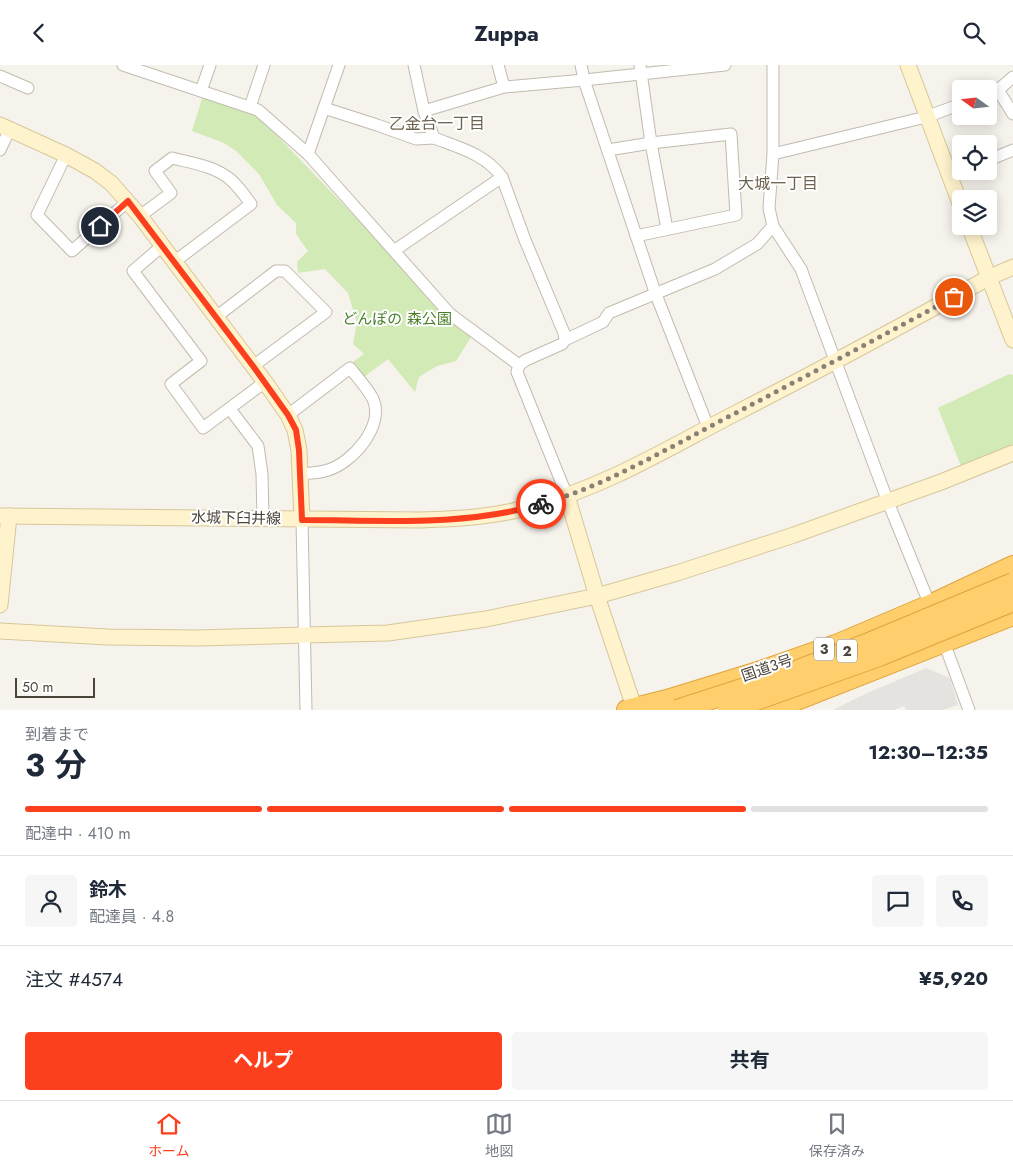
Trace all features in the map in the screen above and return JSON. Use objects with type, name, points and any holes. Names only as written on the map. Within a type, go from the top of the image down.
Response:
[{"type":"highway","name":"国道3号","points":[[632,709],[767,669],[836,645],[930,605],[1013,566]]},
{"type":"highway","name":"2","points":[[677,710],[785,675],[870,643],[1013,583]]},
{"type":"highway","name":"2","points":[[728,710],[879,656],[1013,601]]},
{"type":"highway","points":[[771,710],[1013,615]]},
{"type":"street","points":[[123,65],[154,70],[201,91],[258,110],[308,154],[342,195],[395,250],[450,314],[519,365]]},
{"type":"street","points":[[201,91],[210,65]]},
{"type":"street","points":[[250,107],[264,65]]},
{"type":"street","points":[[308,154],[339,65]]},
{"type":"street","points":[[414,65],[424,111],[434,139]]},
{"type":"street","points":[[498,65],[504,87]]},
{"type":"street","points":[[581,65],[584,80],[636,236],[708,427]]},
{"type":"street","points":[[424,111],[504,87],[584,80],[641,70],[725,65]]},
{"type":"street","points":[[773,65],[773,154],[769,208],[773,226],[801,269],[969,710]]},
{"type":"street","points":[[908,65],[926,117],[952,166]]},
{"type":"street","points":[[641,70],[650,143],[667,229]]},
{"type":"street","points":[[0,77],[28,88]]},
{"type":"street","points":[[998,88],[1013,77]]},
{"type":"street","points":[[998,98],[1013,114]]},
{"type":"street","points":[[773,154],[926,117],[952,107]]},
{"type":"street","points":[[324,108],[416,139],[434,139],[480,156],[495,168],[502,177],[525,240],[564,333],[565,340]]},
{"type":"street","points":[[0,150],[5,127],[66,155],[111,183],[140,216],[288,415],[296,430],[301,474],[306,710]]},
{"type":"street","points":[[608,151],[650,143],[731,135],[736,215],[636,236]]},
{"type":"street","points":[[997,157],[1013,150]]},
{"type":"street","points":[[66,155],[37,215],[72,251],[128,201]]},
{"type":"street","points":[[140,216],[171,193],[155,171],[172,158],[204,166],[224,174],[237,185],[252,204],[174,262]]},
{"type":"street","points":[[395,250],[502,177]]},
{"type":"street","points":[[632,709],[567,496],[517,372],[519,365],[562,344],[565,340],[603,323],[609,313],[715,269],[757,244],[773,226]]},
{"type":"street","points":[[972,235],[1013,340]]},
{"type":"street","points":[[162,246],[133,271],[201,361],[171,385],[203,428],[265,382]]},
{"type":"street","name":"水城下臼井線","points":[[5,516],[412,521],[488,516],[528,508],[567,496],[608,480],[835,362],[988,278],[1013,267]]},
{"type":"street","points":[[216,317],[276,271],[285,271],[326,312],[253,366]]},
{"type":"street","points":[[288,415],[350,368],[373,399],[377,413],[370,435],[347,458],[329,470],[301,474]]},
{"type":"street","points":[[230,409],[258,446],[262,474],[264,518]]},
{"type":"street","points":[[0,631],[108,637],[198,638],[388,633],[486,619],[597,596],[794,535],[941,482],[1013,453]]},
{"type":"street","points":[[0,605],[5,516]]},
{"type":"green space","name":"どんぽの 森公園","points":[[203,95],[249,110],[260,118],[471,337],[456,361],[437,366],[419,377],[415,392],[388,359],[364,377],[353,362],[364,354],[353,344],[357,323],[348,293],[325,269],[298,273],[297,262],[308,251],[296,234],[296,223],[277,205],[259,174],[236,151],[224,143],[192,131]]},
{"type":"green space","points":[[1009,374],[1013,375],[1013,445],[961,466],[938,408]]},
{"type":"shaded area","points":[[926,668],[950,678],[958,705],[943,710],[906,710],[904,706],[894,710],[833,710],[865,694]]},
{"type":"way so far","points":[[541,504],[608,480],[835,362],[954,297]]},
{"type":"district","name":"乙金台一丁目","points":[[437,123]]},
{"type":"district","name":"大城一丁目","points":[[778,183]]},
{"type":"route","points":[[100,226],[128,201],[288,415],[296,430],[299,450],[302,520],[460,519],[488,516],[541,504]]}]
